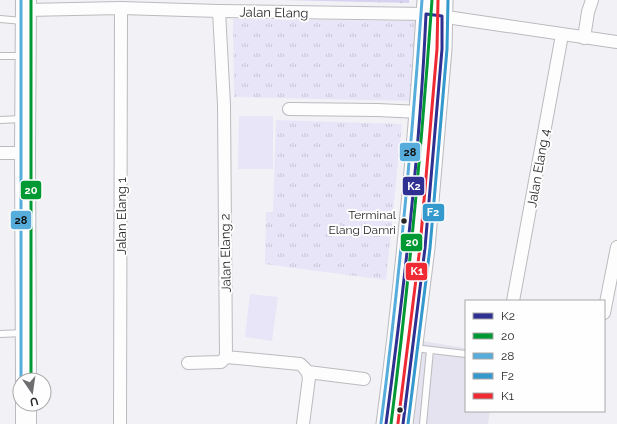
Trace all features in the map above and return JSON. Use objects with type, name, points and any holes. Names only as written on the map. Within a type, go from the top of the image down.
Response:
[{"type":"highway","points":[[26,10],[26,372]]},
{"type":"highway","points":[[26,412],[26,424]]},
{"type":"main road","points":[[386,424],[397,346],[420,112],[434,7]]},
{"type":"main road","points":[[403,424],[422,349],[427,232],[442,49],[434,7]]},
{"type":"street","points":[[584,38],[588,12],[592,0]]},
{"type":"street","name":"Jalan Elang","points":[[26,10],[121,8],[156,5],[219,11],[434,7],[562,35],[617,42]]},
{"type":"street","name":"Jalan Elang 1","points":[[120,424],[121,8]]},
{"type":"street","name":"Jalan Elang 2","points":[[219,11],[224,105],[226,357]]},
{"type":"street","name":"Jalan Elang 4","points":[[513,300],[562,35]]},
{"type":"street","points":[[289,109],[420,112]]},
{"type":"street","points":[[0,153],[25,153]]},
{"type":"street","points":[[605,309],[617,247]]},
{"type":"street","points":[[188,363],[221,362],[226,357],[300,364],[308,372],[309,378],[303,424]]},
{"type":"street","points":[[308,372],[364,379]]},
{"type":"lane","points":[[0,19],[26,10]]},
{"type":"lane","points":[[0,56],[25,57]]},
{"type":"lane","points":[[0,120],[25,119]]},
{"type":"lane","points":[[0,334],[26,333]]},
{"type":"lane","points":[[423,424],[422,349],[465,354]]},
{"type":"shaded area","points":[[422,341],[465,348],[465,412],[490,412],[488,424],[409,424]]},
{"type":"green space","points":[[282,0],[409,0],[409,3]]},
{"type":"green space","points":[[233,19],[417,21],[411,101],[234,97]]},
{"type":"green space","points":[[239,116],[273,116],[273,169],[238,169]]},
{"type":"green space","points":[[276,120],[402,124],[386,280],[265,264],[266,212],[273,212]]},
{"type":"green space","points":[[250,294],[278,297],[272,341],[245,337]]},
{"type":"transit line","name":"28","points":[[21,0],[21,372]]},
{"type":"transit line","name":"20","points":[[31,0],[31,372]]},
{"type":"transit line","name":"28","points":[[381,423],[394,318],[414,106],[422,0]]},
{"type":"transit line","name":"20","points":[[391,424],[404,318],[424,106],[432,0]]},
{"type":"transit line","name":"K1","points":[[398,423],[420,247],[437,49],[438,0]]},
{"type":"transit line","name":"F2","points":[[408,424],[430,248],[447,49],[448,0]]},
{"type":"transit line","name":"K2","points":[[386,424],[399,322],[420,117],[426,14],[442,16],[442,49],[425,248],[403,424]]},
{"type":"place","name":"Terminal Elang Damri","points":[[404,221]]}]
